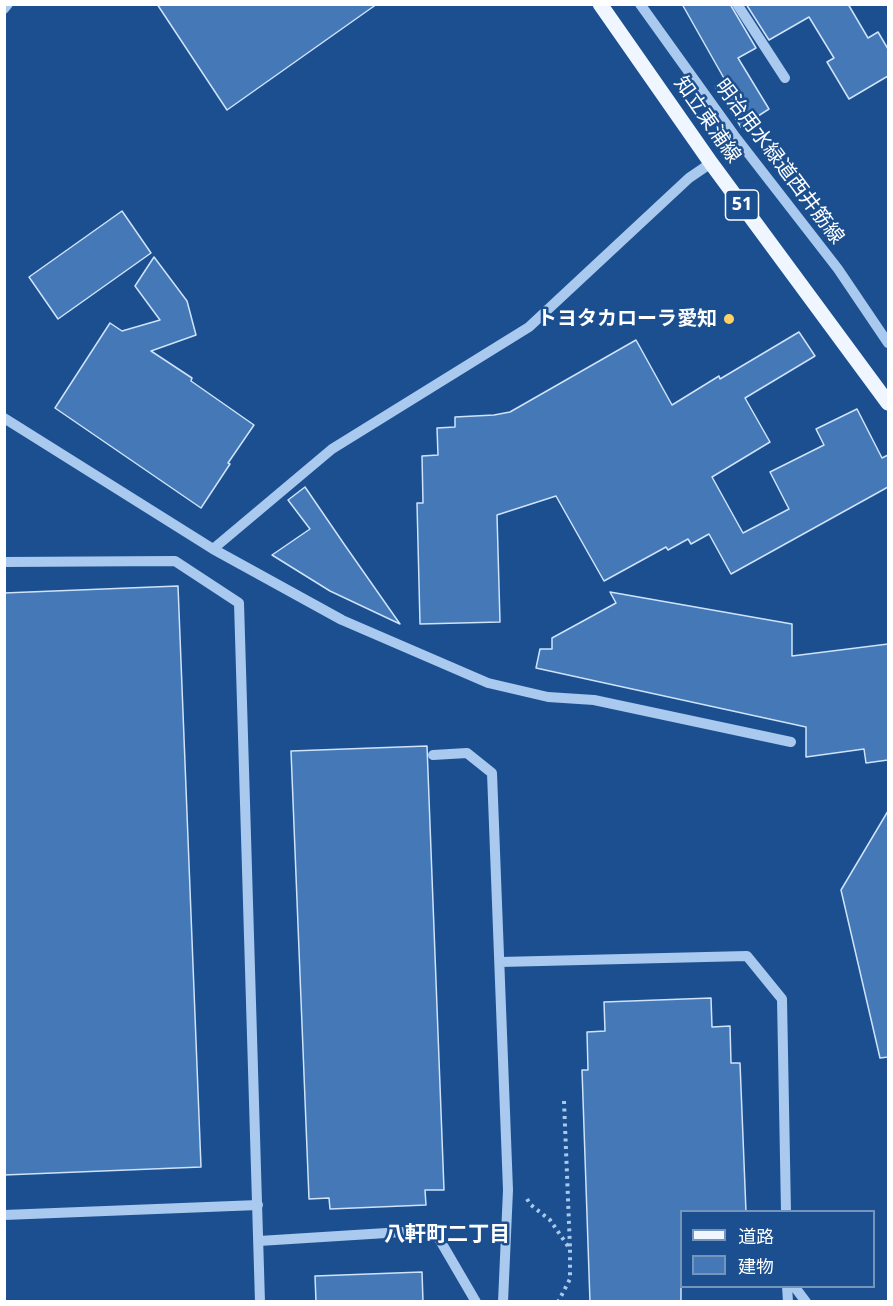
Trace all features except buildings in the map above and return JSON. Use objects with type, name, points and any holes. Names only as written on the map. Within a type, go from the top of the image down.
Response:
[{"type":"main road","name":"知立東浦線","points":[[600,4],[711,163],[888,403]]},
{"type":"street","points":[[4,9],[8,4]]},
{"type":"street","name":"明治用水緑道西井筋線","points":[[640,4],[734,135],[837,269],[888,343]]},
{"type":"street","points":[[737,4],[785,78]]},
{"type":"street","points":[[213,549],[332,449],[529,327],[689,178],[711,163]]},
{"type":"street","points":[[4,418],[213,549],[342,621],[488,684],[548,697],[594,700],[791,742]]},
{"type":"street","points":[[4,562],[175,561],[239,603],[260,1302]]},
{"type":"street","points":[[433,755],[467,753],[492,773],[508,1190],[503,1302]]},
{"type":"street","points":[[500,962],[747,956],[782,999],[786,1210]]},
{"type":"street","points":[[4,1215],[258,1205]]},
{"type":"street","points":[[259,1241],[434,1230],[476,1302]]},
{"type":"street","points":[[795,1288],[806,1302]]},
{"type":"path","points":[[558,1302],[570,1279],[564,1101]]},
{"type":"path","points":[[526,1197],[531,1205],[550,1220],[570,1249]]},
{"type":"place","name":"トヨタカローラ愛知","points":[[729,319]]},
{"type":"district","name":"八軒町二丁目","points":[[447,1235]]}]
